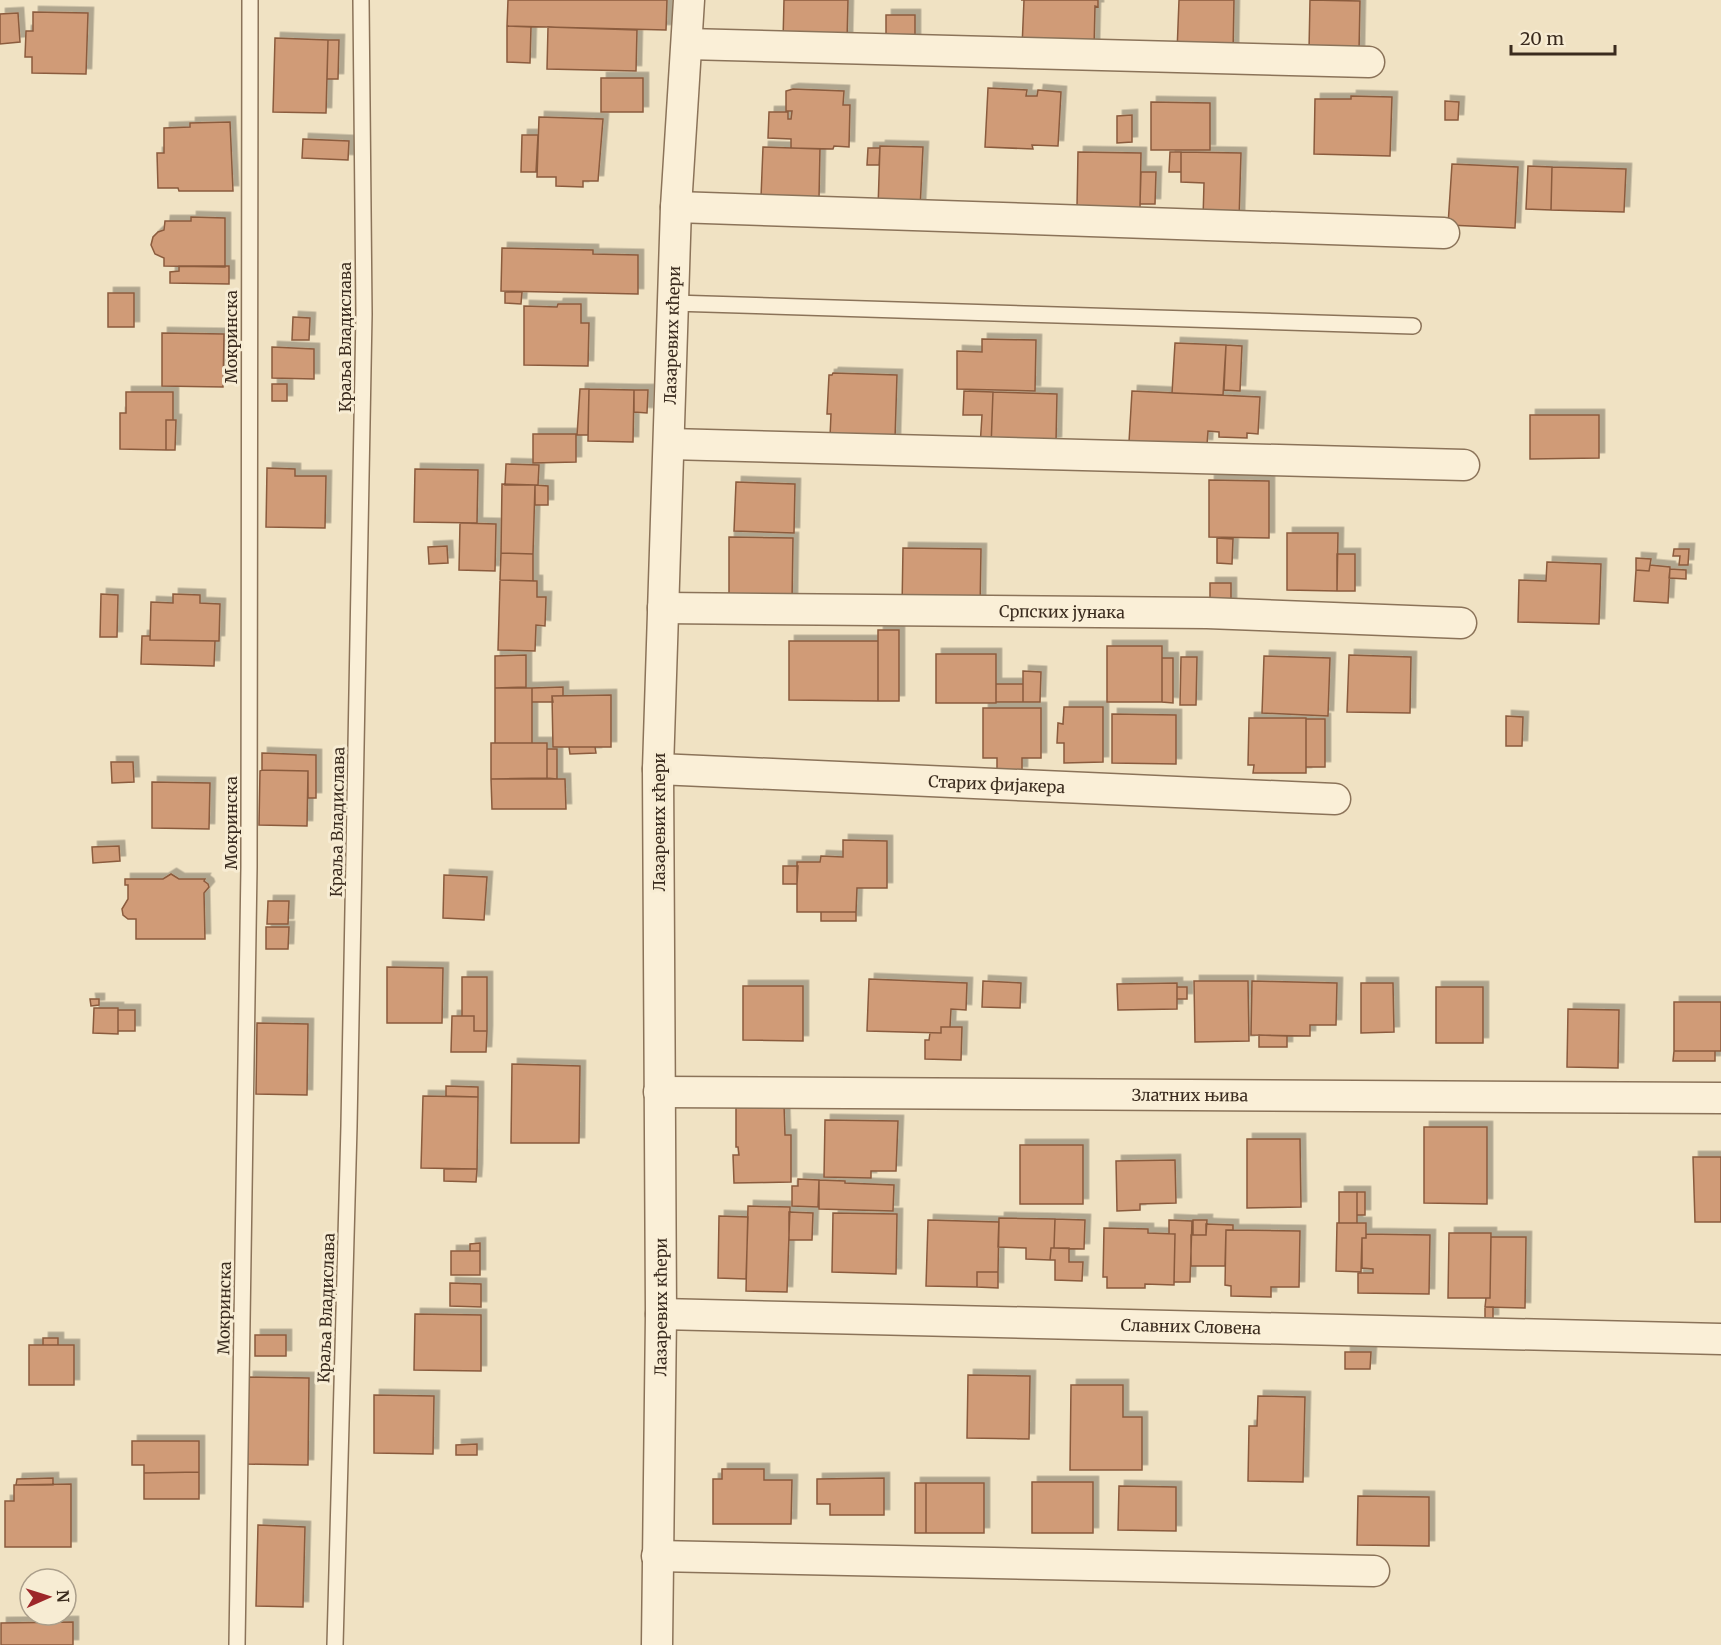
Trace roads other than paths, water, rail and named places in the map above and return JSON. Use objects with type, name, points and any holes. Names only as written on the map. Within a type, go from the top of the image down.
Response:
[{"type":"street","name":"Лазаревих кћери","points":[[657,1645],[661,1314],[658,769],[676,207],[689,0]]},
{"type":"street","points":[[687,44],[1369,62]]},
{"type":"street","points":[[676,207],[1444,232]]},
{"type":"street","points":[[669,444],[1464,465]]},
{"type":"street","name":"Српских јунака","points":[[663,608],[1207,613],[1461,623]]},
{"type":"street","name":"Старих фијакера","points":[[658,769],[1335,799]]},
{"type":"street","name":"Златних њива","points":[[659,1092],[1721,1098]]},
{"type":"street","name":"Славних Словена","points":[[661,1314],[1721,1339]]},
{"type":"street","points":[[657,1556],[1374,1571]]},
{"type":"lane","name":"Мокринска","points":[[237,1645],[249,867],[250,0]]},
{"type":"lane","name":"Краља Владислава","points":[[335,1645],[349,1126],[364,326],[361,0]]},
{"type":"lane","points":[[673,303],[1413,326]]}]
